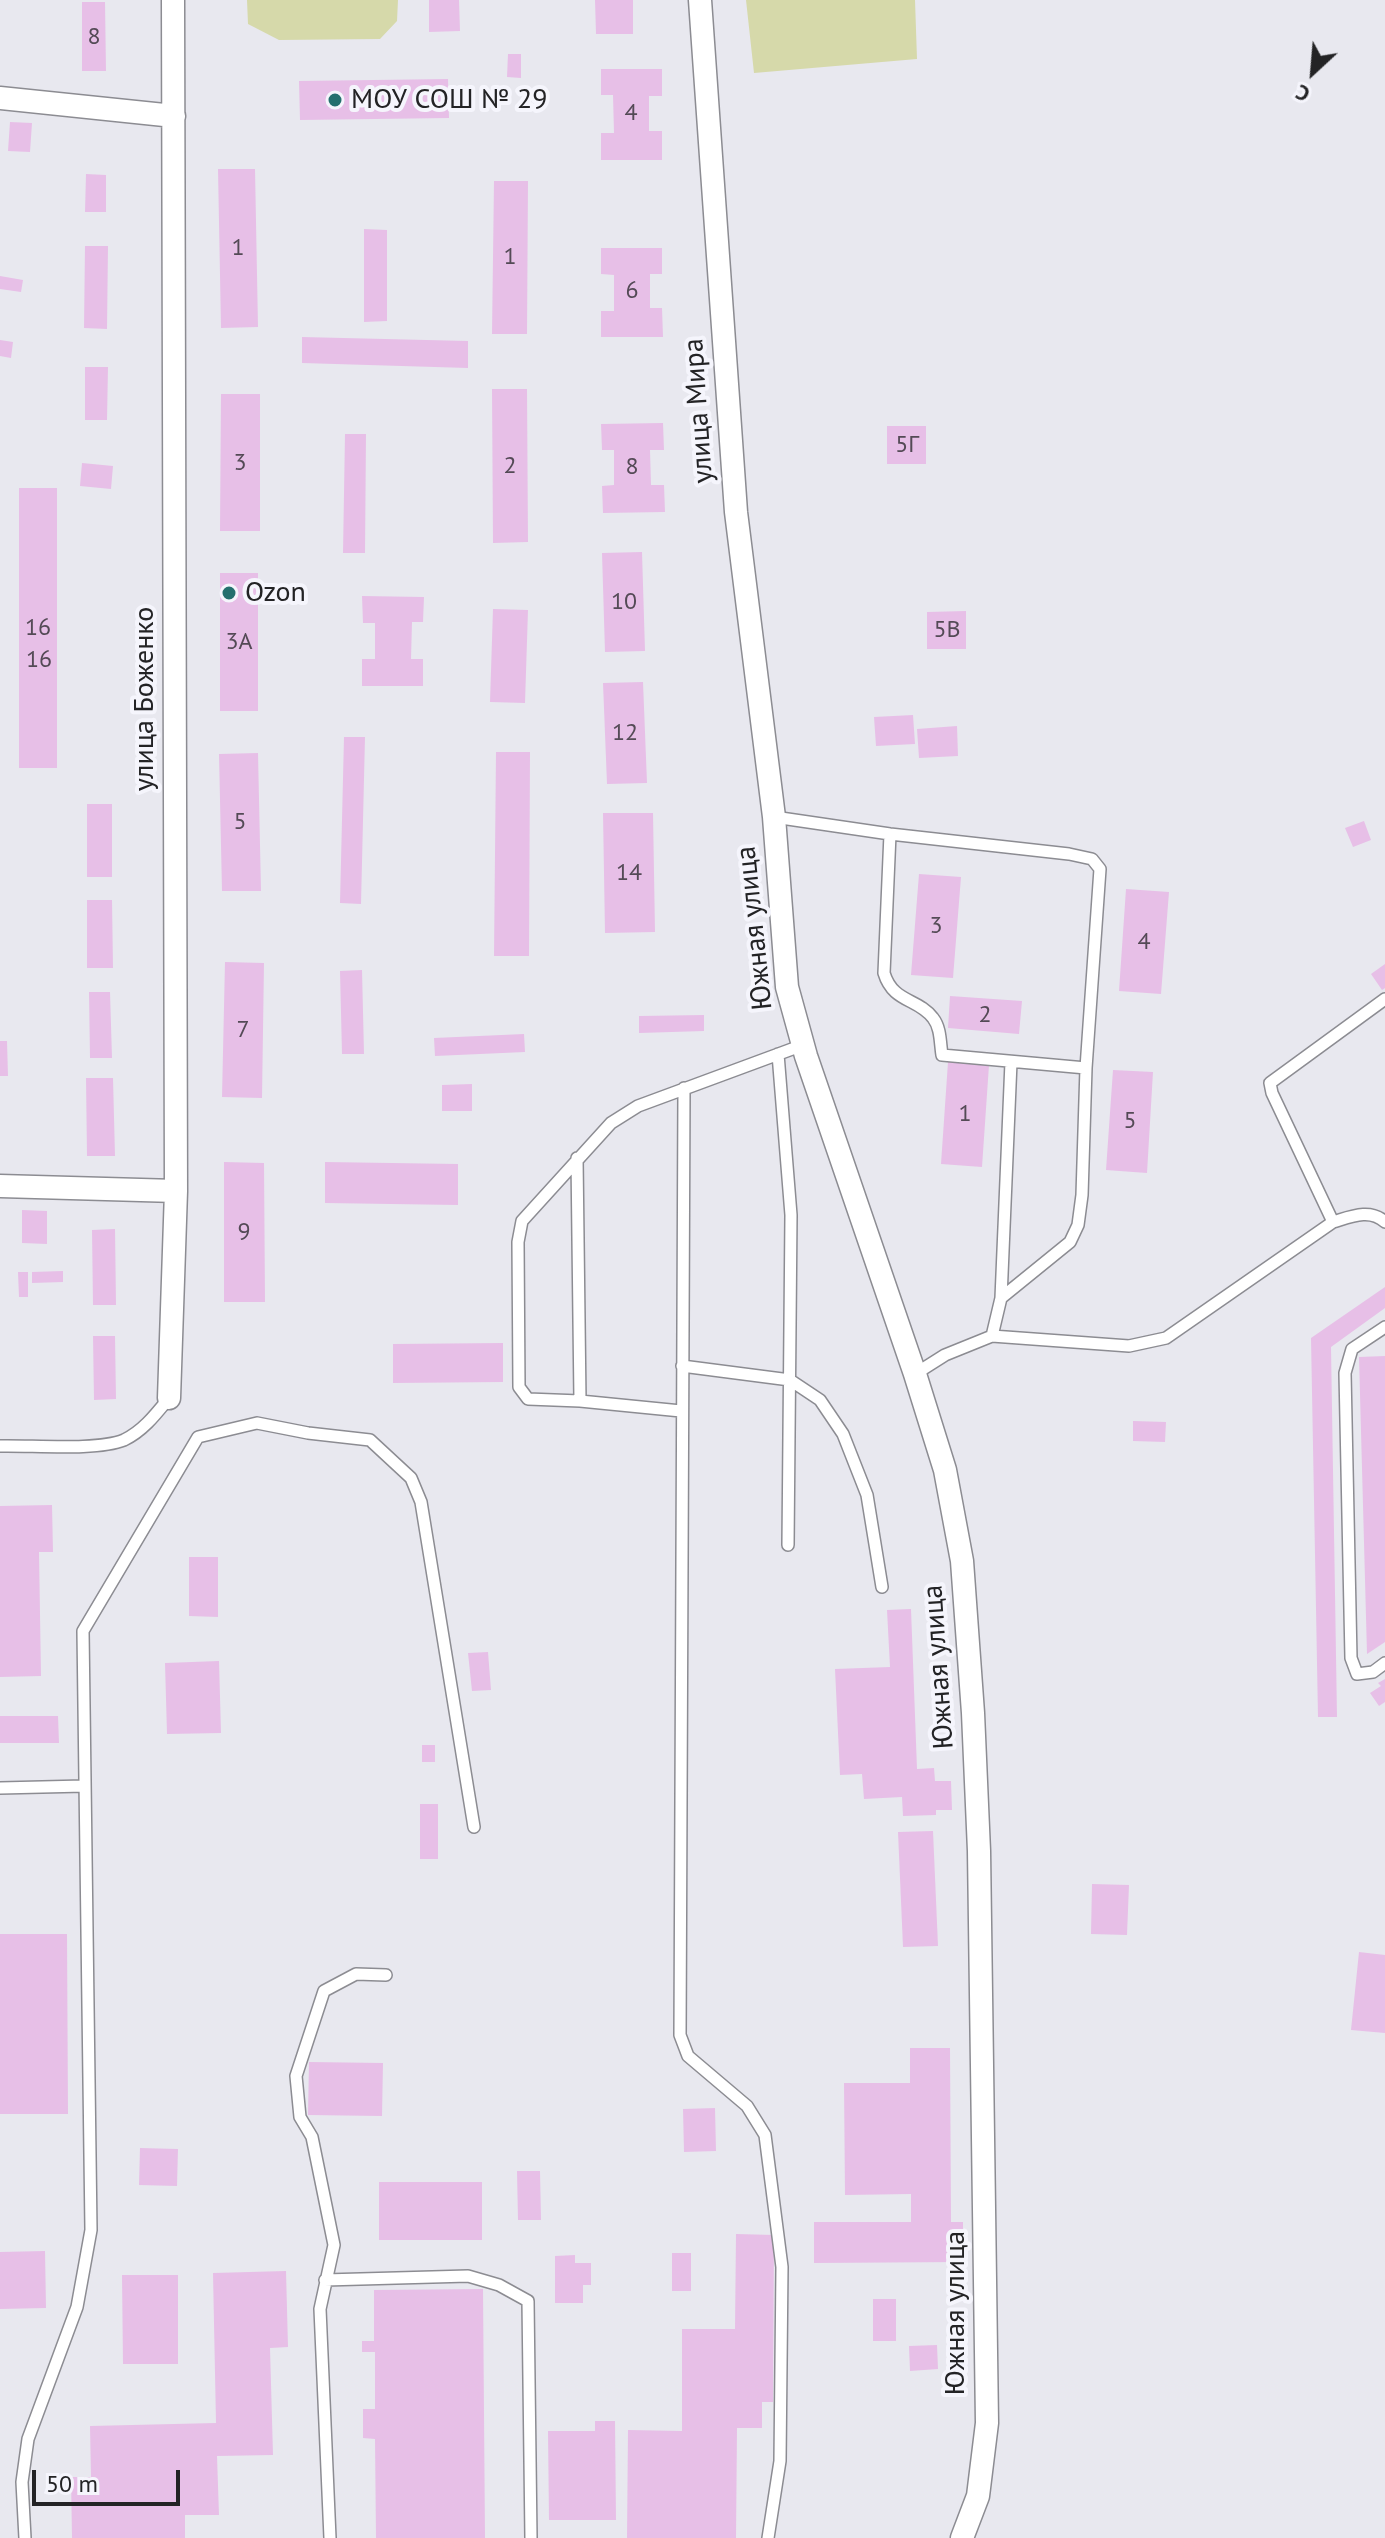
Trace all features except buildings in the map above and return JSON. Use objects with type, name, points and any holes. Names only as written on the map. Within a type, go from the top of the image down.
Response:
[{"type":"street","name":"улица Боженко","points":[[169,1398],[176,1191],[173,0]]},
{"type":"street","name":"улица Мира","points":[[700,0],[736,512],[774,817]]},
{"type":"street","points":[[0,98],[174,116]]},
{"type":"street","name":"Южная улица","points":[[774,817],[787,987],[803,1045],[945,1470],[962,1561],[977,1805],[987,2423],[978,2496],[962,2538]]},
{"type":"street","points":[[0,1186],[176,1191]]},
{"type":"lane","points":[[774,817],[1092,859],[1100,869],[1078,1225],[1070,1242],[1001,1298]]},
{"type":"lane","points":[[890,834],[884,973],[887,985],[932,1016],[938,1027],[942,1055],[1086,1068]]},
{"type":"lane","points":[[1333,1222],[1270,1083],[1385,999]]},
{"type":"lane","points":[[681,1411],[528,1399],[519,1387],[518,1242],[522,1221],[611,1123],[638,1106],[803,1045]]},
{"type":"lane","points":[[778,1054],[791,1215],[788,1545]]},
{"type":"lane","points":[[992,1336],[1001,1298],[1011,1062]]},
{"type":"lane","points":[[684,1088],[680,2035],[688,2056],[747,2106],[765,2135],[782,2267],[780,2461],[768,2538]]},
{"type":"lane","points":[[577,1158],[580,1401]]},
{"type":"lane","points":[[915,1374],[945,1355],[992,1336],[1129,1346],[1166,1338],[1333,1222],[1359,1214],[1380,1217],[1385,1222]]},
{"type":"lane","points":[[1385,1327],[1352,1349],[1345,1373],[1351,1658],[1357,1674],[1373,1672],[1385,1663]]},
{"type":"lane","points":[[682,1366],[790,1380],[820,1400],[843,1434],[867,1495],[882,1587]]},
{"type":"lane","points":[[0,1446],[101,1445],[123,1440],[143,1428],[169,1398]]},
{"type":"lane","points":[[25,2538],[22,2482],[28,2439],[77,2307],[91,2230],[83,1631],[198,1437],[257,1423],[370,1440],[411,1478],[421,1502],[474,1827]]},
{"type":"lane","points":[[0,1788],[84,1786]]},
{"type":"lane","points":[[330,2538],[320,2309],[334,2245],[312,2137],[300,2117],[296,2076],[324,1991],[356,1974],[386,1975]]},
{"type":"lane","points":[[325,2280],[468,2276],[499,2285],[528,2301],[531,2538]]},
{"type":"green space","points":[[247,0],[398,0],[397,21],[380,39],[279,40],[248,24]]},
{"type":"green space","points":[[746,0],[915,0],[917,59],[754,73]]},
{"type":"place","name":"МОУ СОШ № 29","points":[[335,100]]},
{"type":"place","name":"Ozon","points":[[229,593]]}]
